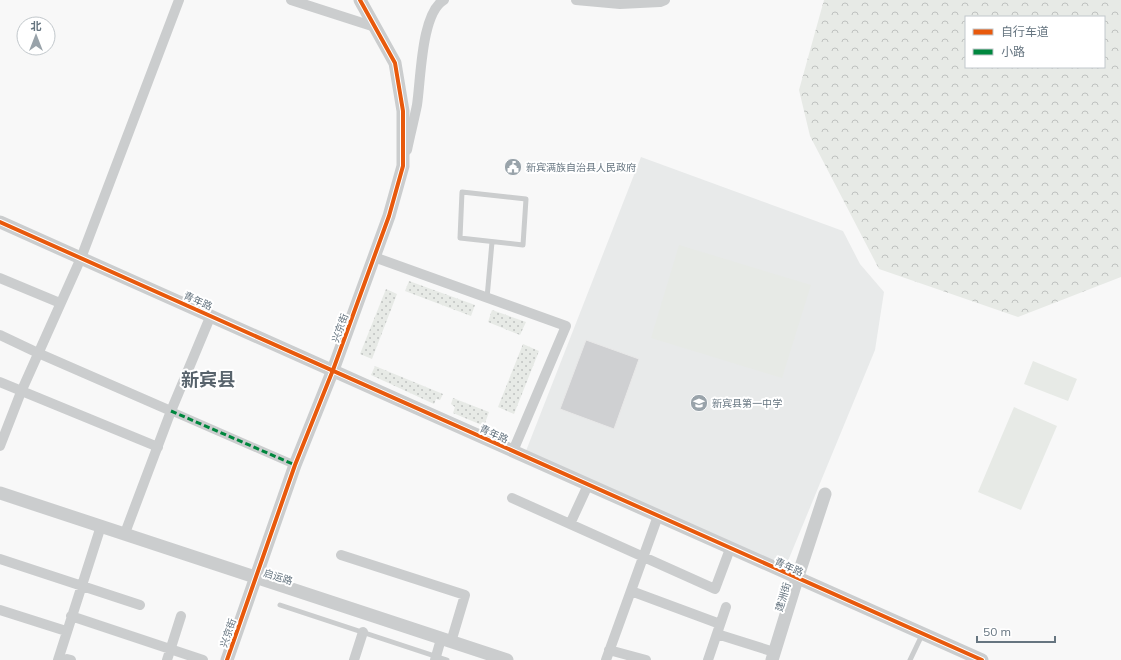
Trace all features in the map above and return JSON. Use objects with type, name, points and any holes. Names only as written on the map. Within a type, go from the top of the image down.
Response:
[{"type":"street","points":[[0,446],[21,392],[81,258],[179,0]]},
{"type":"street","points":[[291,0],[375,27]]},
{"type":"street","name":"兴京街","points":[[227,660],[296,465],[333,370],[389,216],[403,166],[403,111],[395,63],[360,0]]},
{"type":"street","points":[[403,166],[417,104],[426,34],[433,12],[439,3],[444,0]]},
{"type":"street","points":[[576,0],[620,4],[660,2],[665,0]]},
{"type":"street","name":"青年路","points":[[0,222],[211,315],[797,579],[982,660]]},
{"type":"street","points":[[374,257],[566,326],[513,451]]},
{"type":"street","points":[[0,278],[60,303]]},
{"type":"street","points":[[125,533],[171,411],[211,315]]},
{"type":"street","points":[[0,335],[38,353],[296,465]]},
{"type":"street","points":[[0,382],[21,392],[158,447]]},
{"type":"street","points":[[570,524],[588,485]]},
{"type":"street","name":"启运路","points":[[0,493],[125,533],[446,641],[484,657],[507,660]]},
{"type":"street","name":"建洲街","points":[[773,656],[825,494]]},
{"type":"street","points":[[512,498],[715,589],[730,549]]},
{"type":"street","points":[[606,660],[658,516]]},
{"type":"street","points":[[65,660],[66,631],[101,526]]},
{"type":"street","points":[[341,555],[465,595],[446,641],[435,658]]},
{"type":"street","points":[[0,559],[140,604]]},
{"type":"street","points":[[631,591],[719,629],[773,656]]},
{"type":"street","points":[[708,660],[726,607]]},
{"type":"street","points":[[0,610],[66,631]]},
{"type":"street","points":[[71,616],[203,660]]},
{"type":"street","points":[[167,660],[181,616]]},
{"type":"street","points":[[354,660],[363,632]]},
{"type":"street","points":[[609,650],[646,660]]},
{"type":"lane","points":[[462,192],[526,199],[523,245],[492,242],[460,238],[462,192]]},
{"type":"lane","points":[[486,298],[492,242]]},
{"type":"lane","points":[[280,605],[363,632],[435,658],[447,660]]},
{"type":"lane","points":[[910,660],[922,634]]},
{"type":"shaded area","name":"新宾县第一中学","points":[[641,157],[843,231],[860,264],[884,292],[875,350],[783,573],[524,456]]},
{"type":"green space","points":[[824,0],[1121,0],[1121,277],[1018,317],[879,269],[810,136],[799,90]]},
{"type":"green space","points":[[679,245],[811,285],[782,378],[651,338]]},
{"type":"green space","points":[[409,281],[475,305],[471,316],[405,291]]},
{"type":"green space","points":[[386,289],[397,294],[372,359],[360,354]]},
{"type":"green space","points":[[492,310],[526,322],[520,335],[488,322]]},
{"type":"green space","points":[[523,344],[539,351],[514,414],[498,407]]},
{"type":"green space","points":[[1033,361],[1077,379],[1068,401],[1024,384]]},
{"type":"green space","points":[[375,366],[443,394],[440,400],[436,399],[434,404],[371,375]]},
{"type":"green space","points":[[453,398],[489,412],[484,426],[453,413],[455,407],[451,404]]},
{"type":"green space","points":[[1014,407],[1057,426],[1021,510],[978,492]]},
{"type":"building","points":[[586,340],[639,359],[614,429],[560,409]]},
{"type":"marked path","points":[[171,411],[295,465]]},
{"type":"cycle path","points":[[227,660],[295,465],[333,370],[389,216],[403,166],[403,111],[395,63],[360,0]]},
{"type":"cycle path","points":[[0,222],[982,660]]},
{"type":"place","name":"新宾满族自治县人民政府","points":[[513,167]]},
{"type":"place","name":"新宾县第一中学","points":[[699,403]]},
{"type":"district","name":"新宾县","points":[[208,379]]}]
